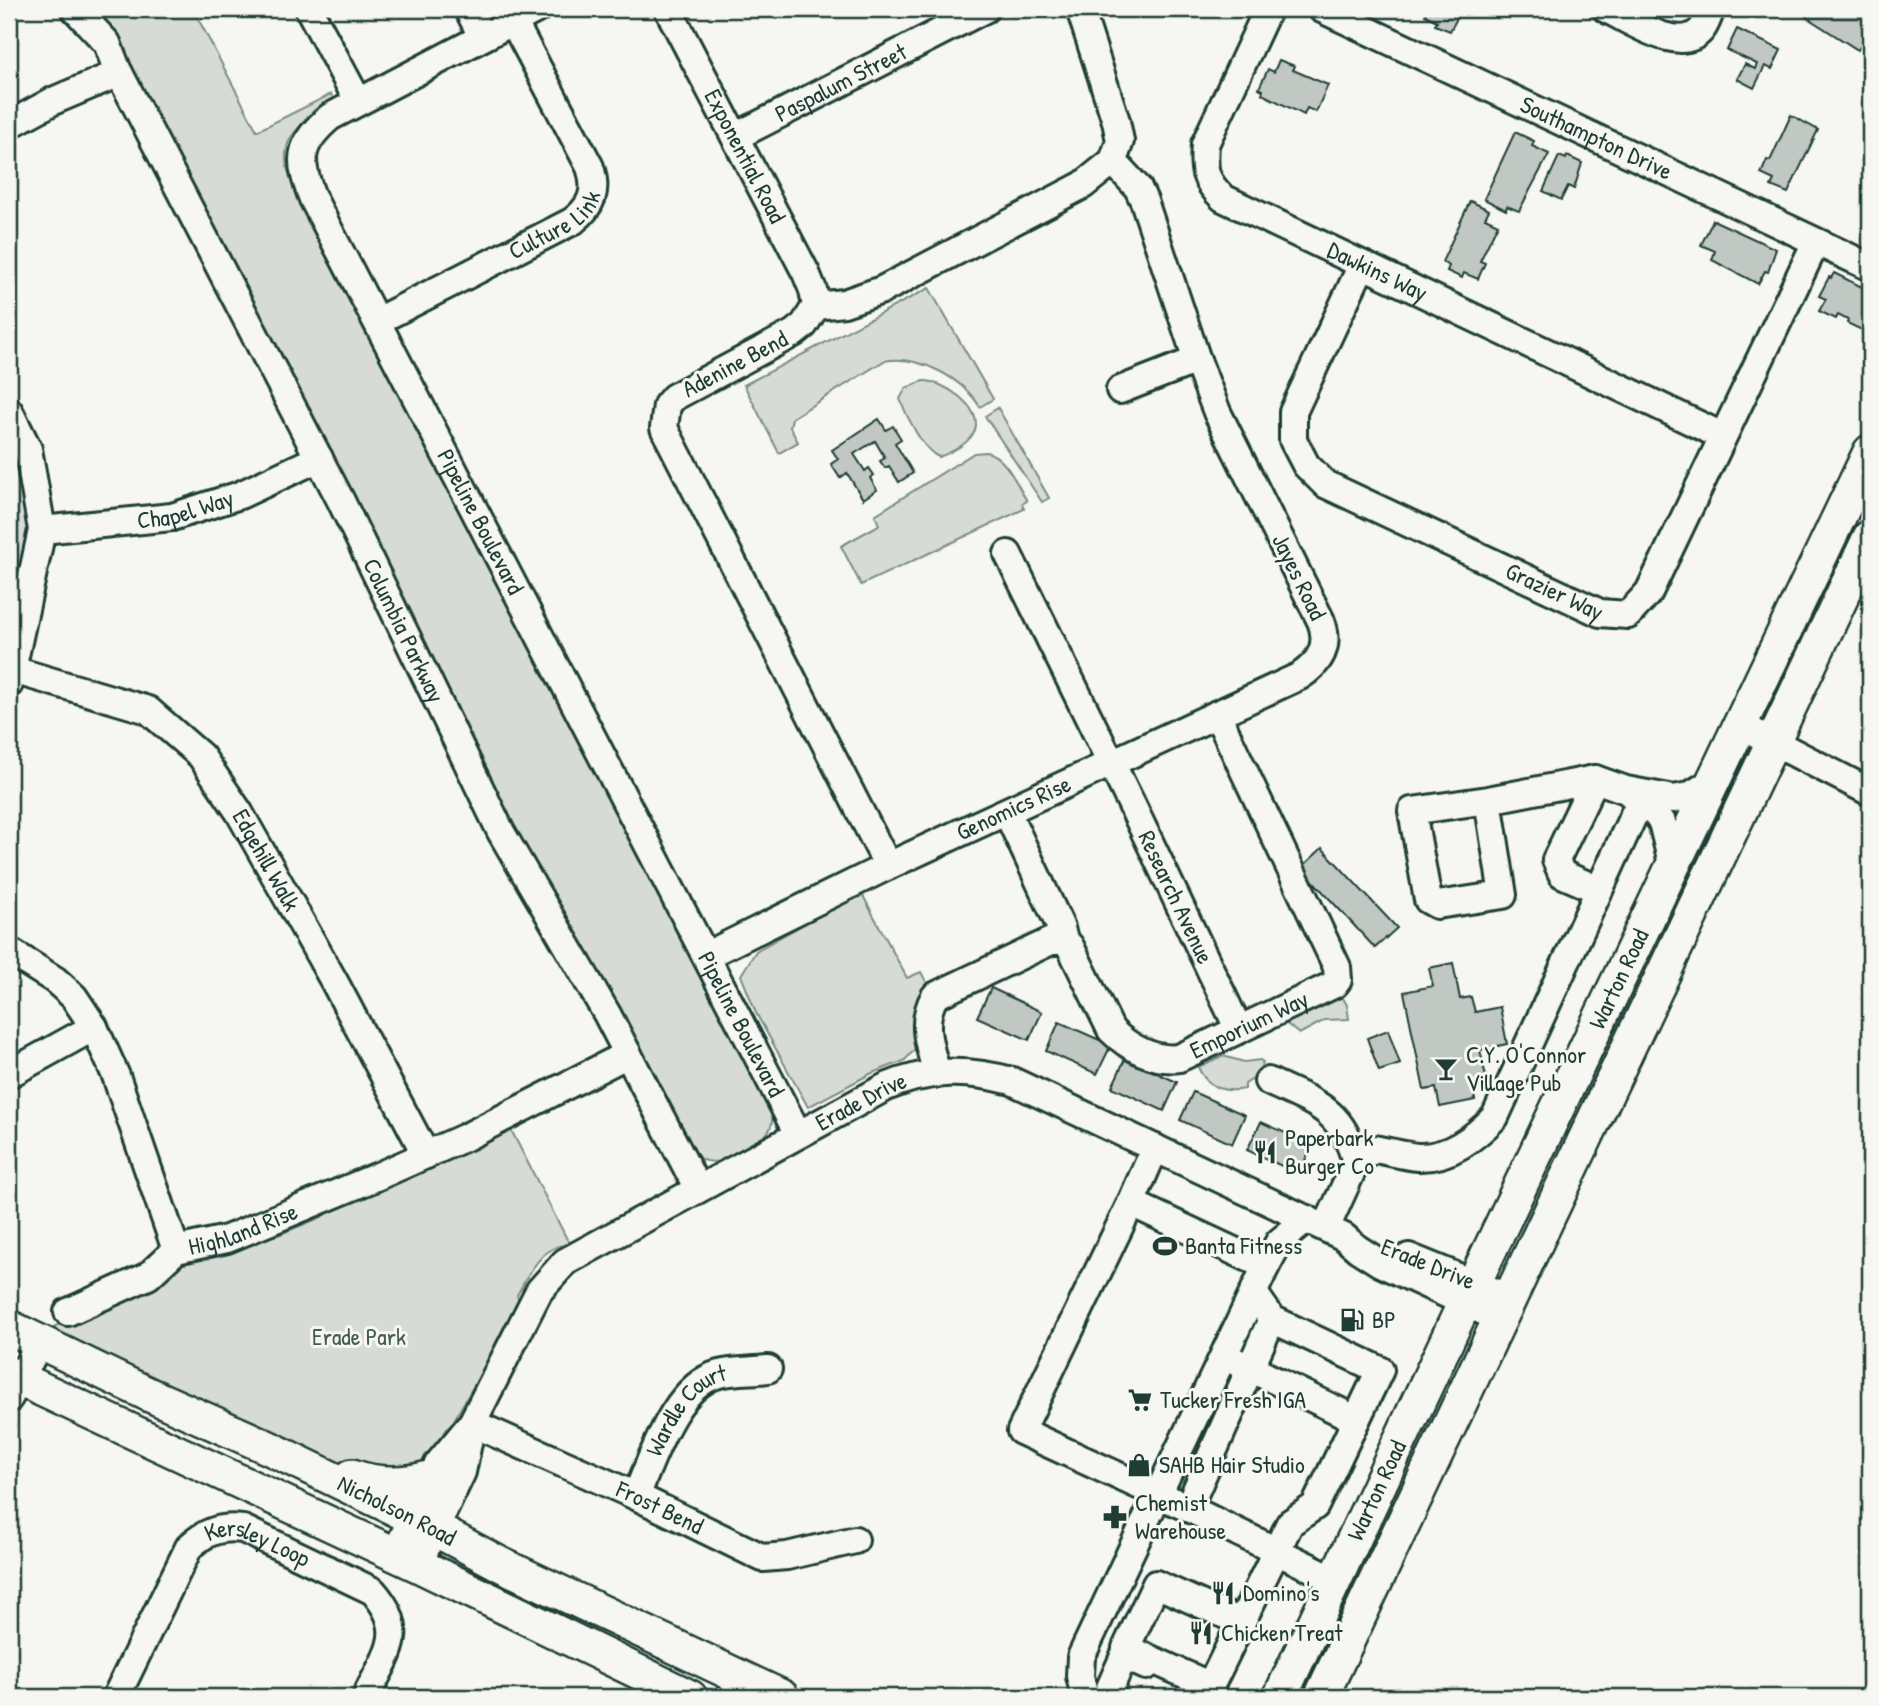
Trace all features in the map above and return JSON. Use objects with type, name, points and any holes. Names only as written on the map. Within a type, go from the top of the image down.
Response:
[{"type":"main road","name":"Warton Road","points":[[1280,1697],[1469,1292],[1870,452]]},
{"type":"main road","name":"Warton Road","points":[[1321,1697],[1870,537]]},
{"type":"main road","name":"Nicholson Road","points":[[9,1329],[267,1447],[502,1565],[782,1697]]},
{"type":"main road","name":"Nicholson Road","points":[[12,1383],[406,1560],[690,1697]]},
{"type":"main road","points":[[267,1447],[360,1479],[388,1484],[411,1483],[432,1477]]},
{"type":"street","name":"Columbia Parkway","points":[[57,9],[118,71]]},
{"type":"street","name":"Columbia Parkway","points":[[75,9],[107,43],[118,71],[319,458],[501,832],[607,1014],[698,1189]]},
{"type":"street","points":[[309,9],[358,101]]},
{"type":"street","points":[[468,9],[482,36]]},
{"type":"street","name":"Pipeline Boulevard","points":[[537,9],[330,117],[309,138],[302,155],[303,169],[313,200],[798,1134]]},
{"type":"street","name":"Exponential Road","points":[[668,9],[806,274],[816,306]]},
{"type":"street","name":"Paspalum Street","points":[[735,137],[985,9]]},
{"type":"street","points":[[816,306],[863,298],[882,290],[1083,185],[1113,161],[1120,141],[1116,121],[1080,9]]},
{"type":"street","name":"Dawkins Way","points":[[1268,9],[1205,144],[1203,163],[1208,184],[1223,198],[1722,436]]},
{"type":"street","name":"Southampton Drive","points":[[1322,9],[1870,267]]},
{"type":"street","points":[[1606,9],[1670,40],[1688,39],[1702,30],[1712,9]]},
{"type":"street","name":"Culture Link","points":[[377,321],[573,221],[591,202],[595,180],[590,167],[513,20]]},
{"type":"street","points":[[9,125],[118,71]]},
{"type":"street","name":"Jayes Road","points":[[1111,763],[1311,668],[1324,650],[1324,630],[1217,412],[1144,201],[1138,188],[1113,161]]},
{"type":"street","name":"Grazier Way","points":[[1362,265],[1293,412],[1293,440],[1306,465],[1325,484],[1600,613],[1628,615],[1649,592],[1816,242]]},
{"type":"street","name":"Adenine Bend","points":[[816,306],[804,325],[794,333],[674,397],[667,405],[664,428],[888,866]]},
{"type":"street","points":[[1120,390],[1197,360]]},
{"type":"street","points":[[9,411],[29,449],[42,530],[11,677]]},
{"type":"street","name":"Chapel Way","points":[[42,530],[172,517],[240,495],[319,458]]},
{"type":"street","points":[[1008,554],[1111,763]]},
{"type":"street","name":"Edgehill Walk","points":[[11,677],[148,710],[201,755],[245,822],[335,983],[426,1155]]},
{"type":"street","name":"Emporium Way","points":[[1007,812],[1061,928],[1063,941],[1070,946],[1111,1030],[1121,1040],[1164,1060],[1179,1058],[1330,988],[1338,979],[1338,973],[1217,714]]},
{"type":"street","points":[[1740,725],[1870,792]]},
{"type":"street","name":"Genomics Rise","points":[[707,955],[888,866],[1111,763]]},
{"type":"street","name":"Research Avenue","points":[[1111,763],[1239,1030]]},
{"type":"street","points":[[1595,779],[1556,860],[1562,873],[1599,890]]},
{"type":"street","points":[[1488,800],[1503,895],[1437,905],[1428,901],[1412,811],[1488,800],[1595,779],[1633,795],[1655,813],[1662,822],[1673,867]]},
{"type":"street","points":[[1633,795],[1674,799],[1689,796],[1715,779]]},
{"type":"street","points":[[1085,1697],[1080,1676],[1081,1657],[1279,1242],[1326,1228],[1356,1162],[1374,1149],[1419,1157],[1449,1152],[1473,1139],[1495,1117],[1599,890],[1633,795]]},
{"type":"street","points":[[937,1073],[926,1029],[929,1006],[935,996],[1051,941],[1063,941]]},
{"type":"street","name":"Highland Rise","points":[[9,950],[55,980],[74,997],[94,1027],[116,1076],[176,1250],[227,1239],[426,1155],[628,1054]]},
{"type":"street","points":[[9,1074],[94,1027]]},
{"type":"street","name":"Erade Drive","points":[[423,1523],[432,1477],[440,1462],[472,1423],[533,1302],[548,1279],[576,1254],[893,1084],[918,1076],[966,1072],[1012,1081],[1326,1228],[1380,1263],[1469,1292],[1505,1309]]},
{"type":"street","points":[[1268,1081],[1324,1107],[1338,1121],[1356,1162]]},
{"type":"street","points":[[1155,1148],[1021,1431],[1336,1580]]},
{"type":"street","points":[[1131,1203],[1266,1266]]},
{"type":"street","points":[[68,1312],[148,1276],[176,1250]]},
{"type":"street","points":[[1208,1692],[1290,1523],[1315,1506],[1380,1370],[1272,1319],[1254,1293]]},
{"type":"street","points":[[1188,1508],[1272,1319]]},
{"type":"street","points":[[12,1383],[40,1343]]},
{"type":"street","points":[[1224,1356],[1355,1419]]},
{"type":"street","name":"Wardle Court","points":[[636,1496],[679,1404],[701,1382],[719,1374],[768,1369]]},
{"type":"street","name":"Erade Drive","points":[[406,1560],[423,1523],[462,1472],[472,1423]]},
{"type":"street","name":"Frost Bend","points":[[472,1423],[636,1496],[763,1558],[787,1556],[855,1540]]},
{"type":"street","name":"Kersley Loop","points":[[116,1697],[189,1547],[202,1535],[233,1527],[243,1529],[373,1591],[391,1619],[394,1637],[366,1697]]},
{"type":"street","points":[[1208,1692],[1126,1648],[1156,1584],[1241,1622]]},
{"type":"street","points":[[1106,1697],[1124,1656],[1208,1692]]},
{"type":"green space","points":[[82,9],[193,9],[257,131],[331,94],[336,104],[306,122],[291,137],[286,158],[288,171],[768,1092],[772,1123],[764,1136],[749,1147],[715,1162],[691,1154],[502,815]]},
{"type":"green space","points":[[929,288],[993,399],[980,407],[962,387],[938,370],[911,361],[884,361],[792,418],[790,427],[798,442],[779,453],[744,385]]},
{"type":"green space","points":[[923,381],[940,385],[959,396],[973,412],[976,421],[975,430],[965,443],[939,457],[921,440],[900,399],[906,388]]},
{"type":"green space","points":[[998,408],[1049,498],[1042,502],[985,416]]},
{"type":"green space","points":[[9,444],[24,492],[34,545],[9,643]]},
{"type":"green space","points":[[986,452],[999,459],[1010,472],[1027,501],[1022,504],[1024,509],[861,585],[841,546],[879,525],[875,515],[974,453]]},
{"type":"green space","points":[[861,892],[907,978],[921,972],[930,989],[917,1047],[904,1061],[872,1073],[808,1107],[756,1013],[741,975],[756,951]]},
{"type":"green space","points":[[1340,993],[1347,1005],[1349,1019],[1325,1020],[1299,1034],[1282,1020]]},
{"type":"green space","points":[[1223,1056],[1244,1062],[1263,1062],[1256,1077],[1245,1084],[1245,1089],[1223,1089],[1206,1080],[1198,1067]]},
{"type":"green space","name":"Erade Park","points":[[509,1126],[570,1245],[552,1249],[532,1270],[517,1295],[520,1306],[429,1468],[354,1470],[46,1330],[154,1284],[184,1258],[265,1233],[276,1236],[322,1217],[327,1208]]},
{"type":"building","points":[[1428,9],[1462,9],[1450,31],[1435,25],[1437,21],[1425,15]]},
{"type":"building","points":[[1811,9],[1870,9],[1870,31],[1858,50],[1806,17]]},
{"type":"building","points":[[1737,29],[1781,50],[1772,69],[1765,66],[1754,88],[1737,79],[1745,64],[1755,69],[1757,64],[1727,50]]},
{"type":"building","points":[[1279,60],[1295,66],[1293,70],[1328,85],[1316,112],[1307,108],[1304,115],[1262,94],[1263,90],[1259,88],[1268,69],[1274,72]]},
{"type":"building","points":[[1791,115],[1818,130],[1788,193],[1771,186],[1774,180],[1761,174],[1767,160],[1770,161]]},
{"type":"building","points":[[1515,132],[1534,141],[1532,146],[1549,154],[1519,211],[1507,206],[1506,210],[1484,199]]},
{"type":"building","points":[[1559,156],[1566,159],[1567,156],[1582,163],[1574,189],[1568,186],[1561,200],[1543,191]]},
{"type":"building","points":[[1470,201],[1489,210],[1485,218],[1498,224],[1480,261],[1485,263],[1478,279],[1464,273],[1462,278],[1447,271],[1449,266],[1442,262]]},
{"type":"building","points":[[1713,220],[1776,249],[1768,272],[1765,271],[1758,284],[1712,260],[1715,251],[1701,245]]},
{"type":"building","points":[[1834,273],[1870,291],[1870,334],[1847,323],[1848,320],[1838,315],[1836,319],[1819,311],[1826,299],[1819,296]]},
{"type":"building","points":[[879,419],[886,430],[893,426],[901,439],[895,443],[913,473],[899,482],[889,466],[885,468],[880,461],[885,458],[875,441],[854,454],[865,471],[869,468],[874,475],[870,478],[877,490],[863,499],[847,473],[840,478],[831,464],[838,459],[832,450]]},
{"type":"building","points":[[1322,848],[1397,928],[1375,948],[1301,868]]},
{"type":"building","points":[[1453,963],[1460,999],[1471,997],[1475,1012],[1500,1007],[1507,1044],[1480,1050],[1487,1082],[1472,1085],[1475,1100],[1440,1107],[1436,1088],[1424,1090],[1404,992],[1433,986],[1429,968]]},
{"type":"building","points":[[991,988],[1042,1012],[1029,1040],[977,1017]]},
{"type":"building","points":[[1059,1022],[1111,1045],[1097,1074],[1046,1051]]},
{"type":"building","points":[[1388,1030],[1400,1064],[1379,1071],[1367,1038]]},
{"type":"building","points":[[1125,1059],[1177,1082],[1164,1111],[1112,1087]]},
{"type":"building","points":[[1193,1092],[1245,1115],[1232,1144],[1180,1120]]},
{"type":"building","points":[[1261,1122],[1312,1145],[1299,1174],[1247,1150]]},
{"type":"waterway","points":[[9,543],[12,557],[9,562]]},
{"type":"place","name":"C.Y. O'Connor Village Pub","points":[[1446,1069]]},
{"type":"place","name":"Paperbark Burger Co","points":[[1265,1152]]},
{"type":"place","name":"Banta Fitness","points":[[1165,1246]]},
{"type":"place","name":"BP","points":[[1352,1320]]},
{"type":"place","name":"Tucker Fresh IGA","points":[[1140,1400]]},
{"type":"place","name":"SAHB Hair Studio","points":[[1139,1465]]},
{"type":"place","name":"Chemist Warehouse","points":[[1115,1517]]},
{"type":"place","name":"Domino's","points":[[1223,1593]]},
{"type":"place","name":"Chicken Treat","points":[[1201,1633]]}]
